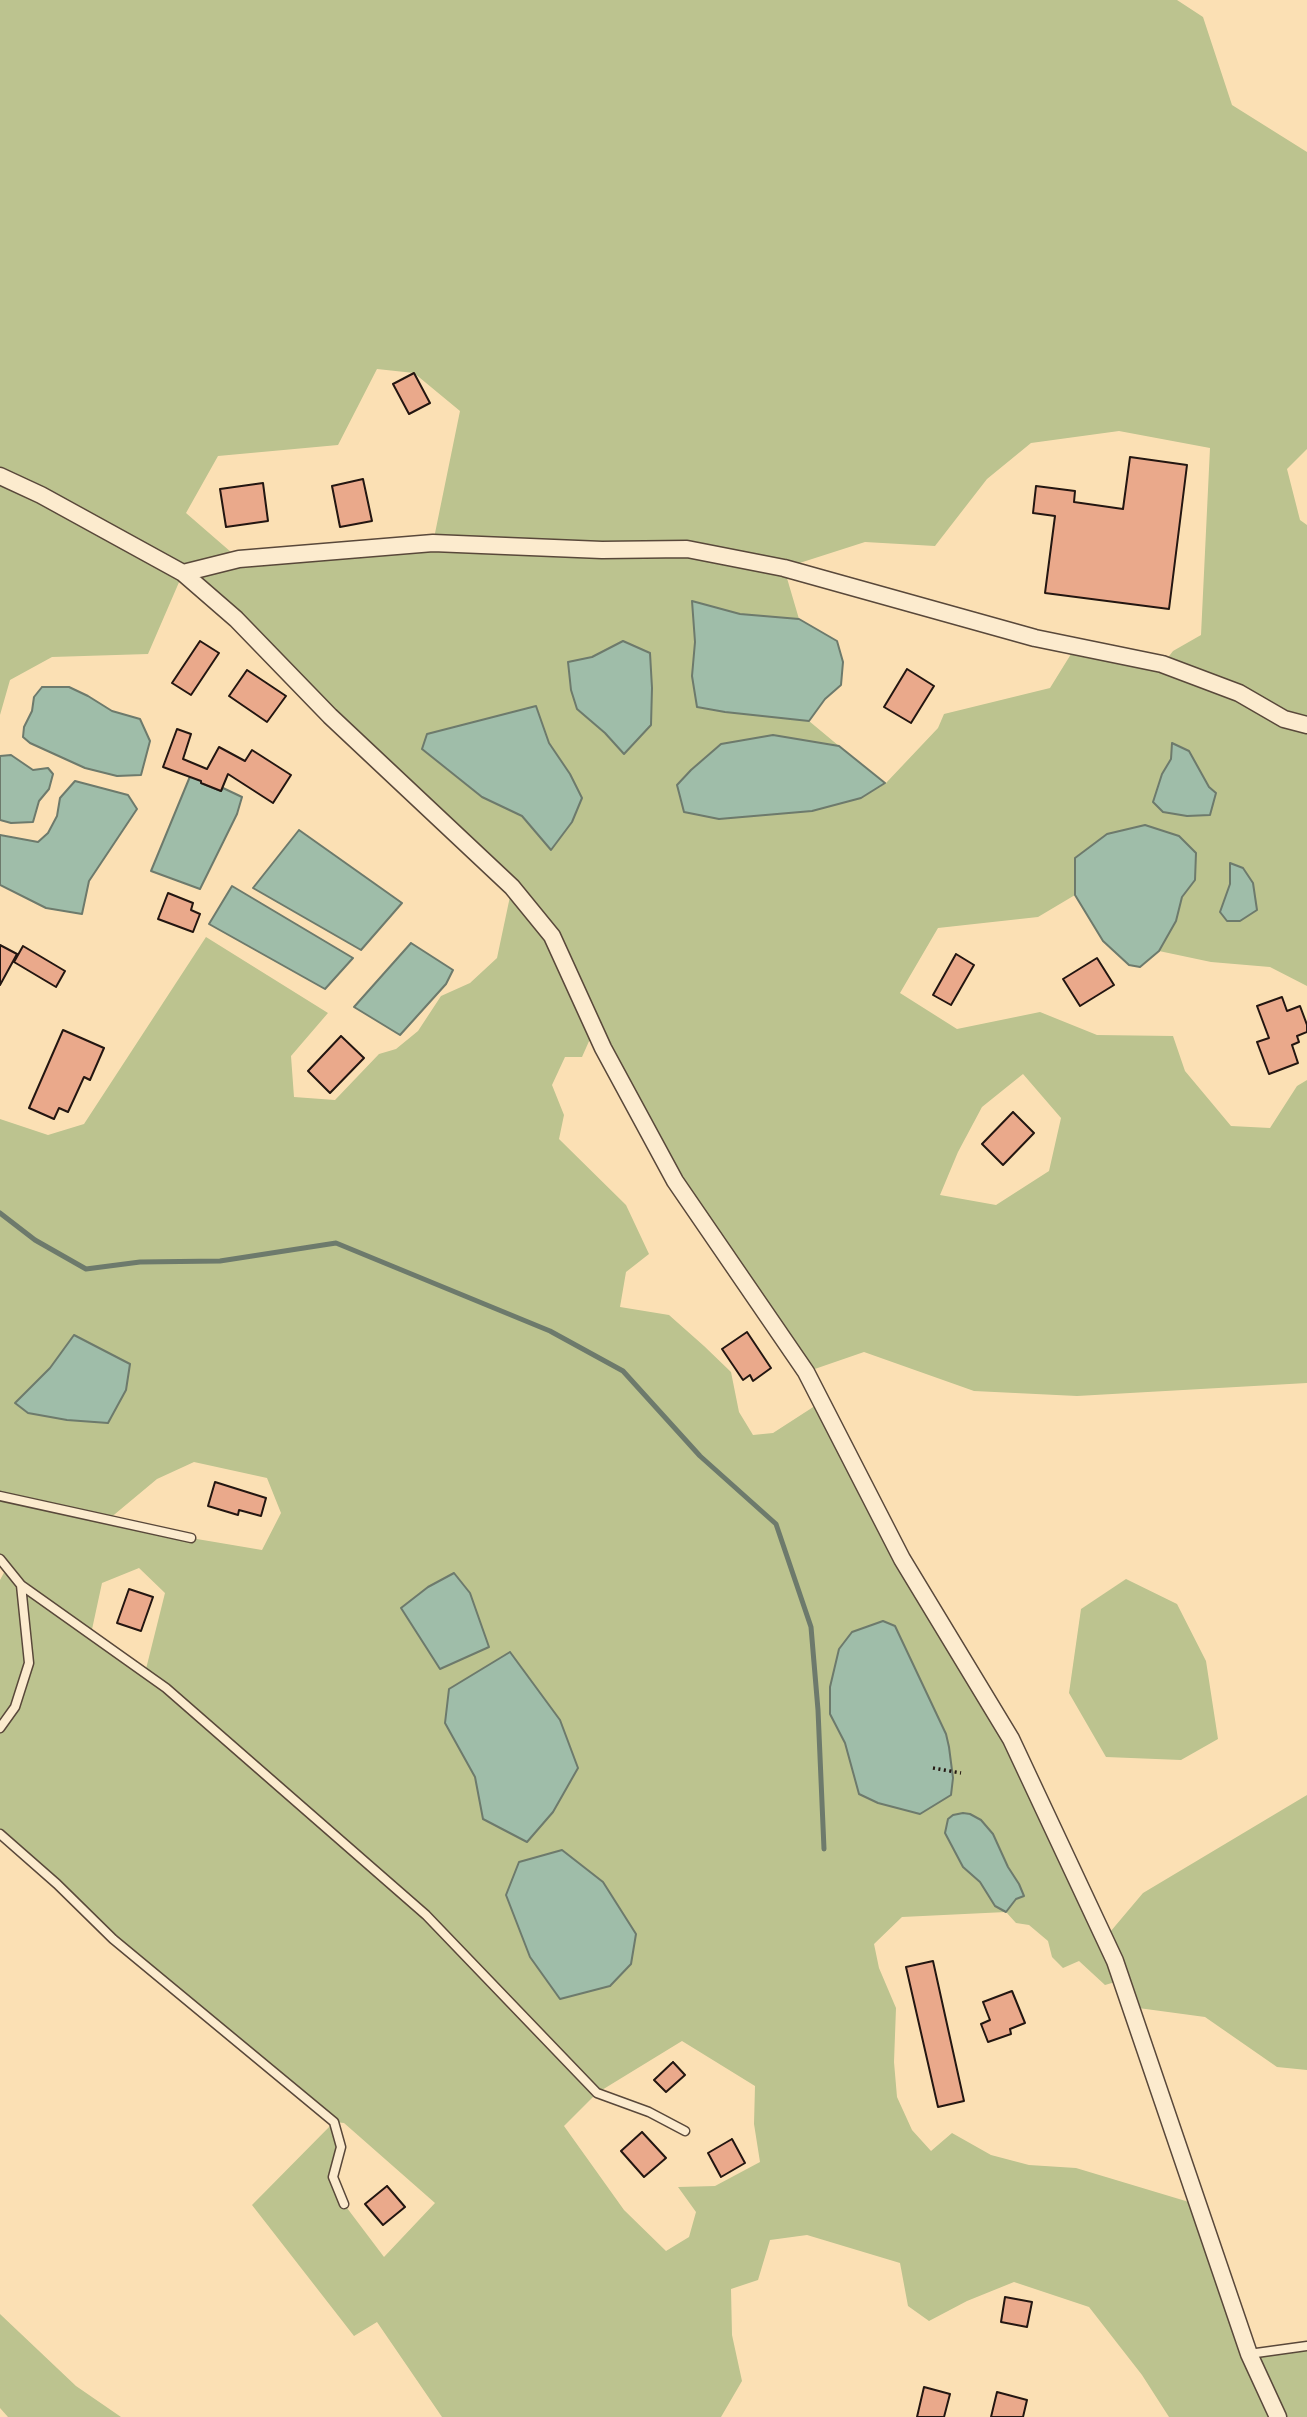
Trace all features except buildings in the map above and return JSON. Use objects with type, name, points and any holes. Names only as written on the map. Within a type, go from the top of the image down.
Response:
[{"type":"street","points":[[0,476],[41,495],[183,573],[236,619],[330,716],[512,887],[552,936],[603,1048],[675,1181],[806,1373],[902,1559],[1011,1739],[1115,1961],[1249,2354],[1278,2417]]},
{"type":"street","points":[[183,573],[239,559],[433,543],[602,550],[687,549],[783,568],[1035,638],[1163,664],[1239,693],[1284,719],[1307,725]]},
{"type":"lane","points":[[0,1496],[191,1538]]},
{"type":"lane","points":[[0,1559],[21,1585],[166,1688],[426,1915],[597,2093],[649,2112],[685,2131]]},
{"type":"lane","points":[[0,1728],[15,1707],[29,1663],[21,1585]]},
{"type":"lane","points":[[0,1834],[57,1884],[113,1939],[334,2122],[341,2147],[333,2177],[344,2204]]},
{"type":"lane","points":[[1249,2354],[1307,2346]]},
{"type":"path","points":[[933,1768],[961,1773]]},
{"type":"green space","points":[[0,0],[1177,0],[1203,17],[1232,105],[1307,152],[1307,449],[1287,469],[1300,520],[1307,525],[1307,986],[1270,967],[1211,962],[1159,951],[1176,921],[1182,897],[1195,880],[1107,834],[1075,858],[1075,895],[1038,917],[938,928],[900,993],[957,1029],[1040,1012],[1097,1035],[1173,1036],[1185,1071],[1231,1126],[1270,1128],[1297,1086],[1307,1080],[1307,1383],[1077,1396],[974,1391],[864,1352],[806,1372],[675,1181],[594,1030],[582,1057],[565,1057],[552,1085],[564,1115],[559,1139],[626,1205],[649,1254],[626,1272],[620,1307],[669,1315],[704,1346],[731,1372],[739,1412],[753,1435],[773,1433],[821,1402],[1011,1739],[1105,1938],[1143,1893],[1307,1795],[1307,2070],[1277,2067],[1205,2017],[1131,2007],[1122,1980],[1105,1985],[1079,1961],[1063,1968],[1052,1957],[1048,1941],[1029,1925],[1016,1923],[1006,1912],[902,1917],[874,1944],[879,1968],[896,2008],[894,2062],[897,2097],[912,2130],[931,2151],[952,2133],[991,2155],[1029,2165],[1076,2168],[1199,2205],[1249,2354],[1307,2346],[1307,2417],[1169,2417],[1142,2375],[1089,2307],[1014,2282],[967,2301],[929,2321],[908,2306],[900,2263],[807,2235],[770,2240],[758,2280],[731,2289],[732,2335],[742,2381],[721,2417],[442,2417],[377,2322],[354,2336],[252,2205],[334,2122],[113,1939],[0,1834],[0,1580],[7,1567],[0,1559],[0,1119],[48,1135],[84,1124],[206,937],[328,1013],[291,1056],[294,1097],[335,1100],[379,1054],[396,1049],[418,1031],[441,996],[470,983],[497,958],[512,887],[183,573],[148,654],[52,657],[10,680],[0,715]],"holes":[[[377,369],[414,373],[460,411],[433,543],[239,559],[186,513],[218,456],[338,445]],[[1119,431],[1210,448],[1201,635],[1173,651],[1163,664],[1076,646],[1050,688],[944,714],[938,728],[886,783],[861,798],[812,811],[719,819],[684,812],[773,735],[839,746],[809,721],[725,712],[692,676],[695,642],[693,601],[740,614],[799,619],[784,568],[865,542],[935,546],[987,479],[1031,443]],[[1023,1074],[1061,1118],[1049,1171],[996,1205],[940,1195],[958,1152],[982,1107]],[[194,1462],[267,1478],[281,1513],[262,1550],[191,1538],[109,1519],[157,1479]],[[139,1568],[165,1593],[145,1673],[91,1634],[102,1583]],[[682,2041],[755,2086],[754,2124],[760,2162],[715,2186],[678,2187],[696,2212],[689,2237],[666,2251],[624,2210],[564,2126],[597,2093]],[[335,2122],[344,2123],[435,2203],[384,2257],[344,2204],[333,2177],[341,2147]]]},
{"type":"green space","points":[[1126,1579],[1177,1604],[1206,1661],[1218,1739],[1181,1760],[1106,1757],[1069,1693],[1081,1609]]},
{"type":"green space","points":[[0,2314],[76,2386],[121,2417],[8,2417],[0,2408]]},
{"type":"shaded area","points":[[692,601],[740,614],[799,619],[837,641],[843,662],[841,685],[825,699],[809,721],[697,707],[692,676],[695,642]]},
{"type":"shaded area","points":[[623,641],[650,653],[652,688],[651,725],[624,754],[577,709],[571,690],[568,662],[592,657]]},
{"type":"shaded area","points":[[42,687],[69,687],[112,711],[140,719],[150,741],[141,775],[117,776],[85,768],[30,743],[23,737],[34,697]]},
{"type":"shaded area","points":[[536,706],[549,743],[582,798],[572,822],[551,850],[522,816],[482,797],[422,749],[427,734]]},
{"type":"shaded area","points":[[773,735],[839,746],[885,783],[861,798],[812,811],[719,819],[684,812],[677,785],[721,744]]},
{"type":"shaded area","points":[[1172,743],[1189,751],[1209,787],[1216,793],[1210,815],[1187,816],[1163,812],[1153,802],[1162,774],[1171,759]]},
{"type":"shaded area","points":[[11,755],[33,770],[48,768],[53,774],[49,789],[39,801],[33,822],[11,823],[0,820],[0,756]]},
{"type":"shaded area","points":[[191,774],[202,778],[201,783],[221,791],[223,788],[242,797],[237,814],[200,889],[151,871]]},
{"type":"shaded area","points":[[75,781],[128,795],[137,809],[89,881],[82,914],[46,908],[0,885],[0,835],[38,842],[48,833],[57,816],[60,798]]},
{"type":"shaded area","points":[[1145,825],[1179,836],[1196,853],[1195,880],[1182,897],[1176,921],[1159,951],[1140,967],[1129,965],[1103,941],[1075,895],[1075,858],[1107,834]]},
{"type":"shaded area","points":[[299,830],[402,903],[361,950],[253,888]]},
{"type":"shaded area","points":[[1230,863],[1243,868],[1253,883],[1257,910],[1240,921],[1227,921],[1220,912],[1230,884]]},
{"type":"shaded area","points":[[232,886],[353,958],[325,989],[209,924]]},
{"type":"shaded area","points":[[411,943],[453,970],[446,984],[400,1035],[354,1007]]},
{"type":"shaded area","points":[[74,1335],[130,1364],[126,1390],[108,1423],[67,1420],[28,1413],[15,1403],[50,1368]]},
{"type":"shaded area","points":[[454,1573],[470,1593],[489,1647],[440,1669],[401,1608],[428,1587]]},
{"type":"shaded area","points":[[883,1621],[895,1626],[946,1734],[949,1747],[953,1778],[951,1795],[920,1814],[878,1803],[859,1794],[845,1743],[830,1714],[830,1687],[839,1649],[852,1632]]},
{"type":"shaded area","points":[[510,1652],[560,1720],[578,1768],[553,1812],[527,1842],[483,1819],[475,1777],[445,1723],[449,1689]]},
{"type":"shaded area","points":[[963,1813],[981,1820],[993,1834],[1019,1884],[1024,1896],[1016,1899],[1006,1912],[995,1906],[980,1882],[963,1867],[945,1833],[948,1819]]},
{"type":"shaded area","points":[[562,1850],[603,1882],[636,1934],[631,1964],[610,1986],[560,1999],[530,1957],[506,1895],[519,1862]]},
{"type":"waterway","points":[[0,1213],[35,1240],[86,1269],[140,1262],[220,1261],[336,1243],[550,1331],[623,1371],[700,1456],[776,1524],[811,1627],[818,1710],[824,1849]]}]
